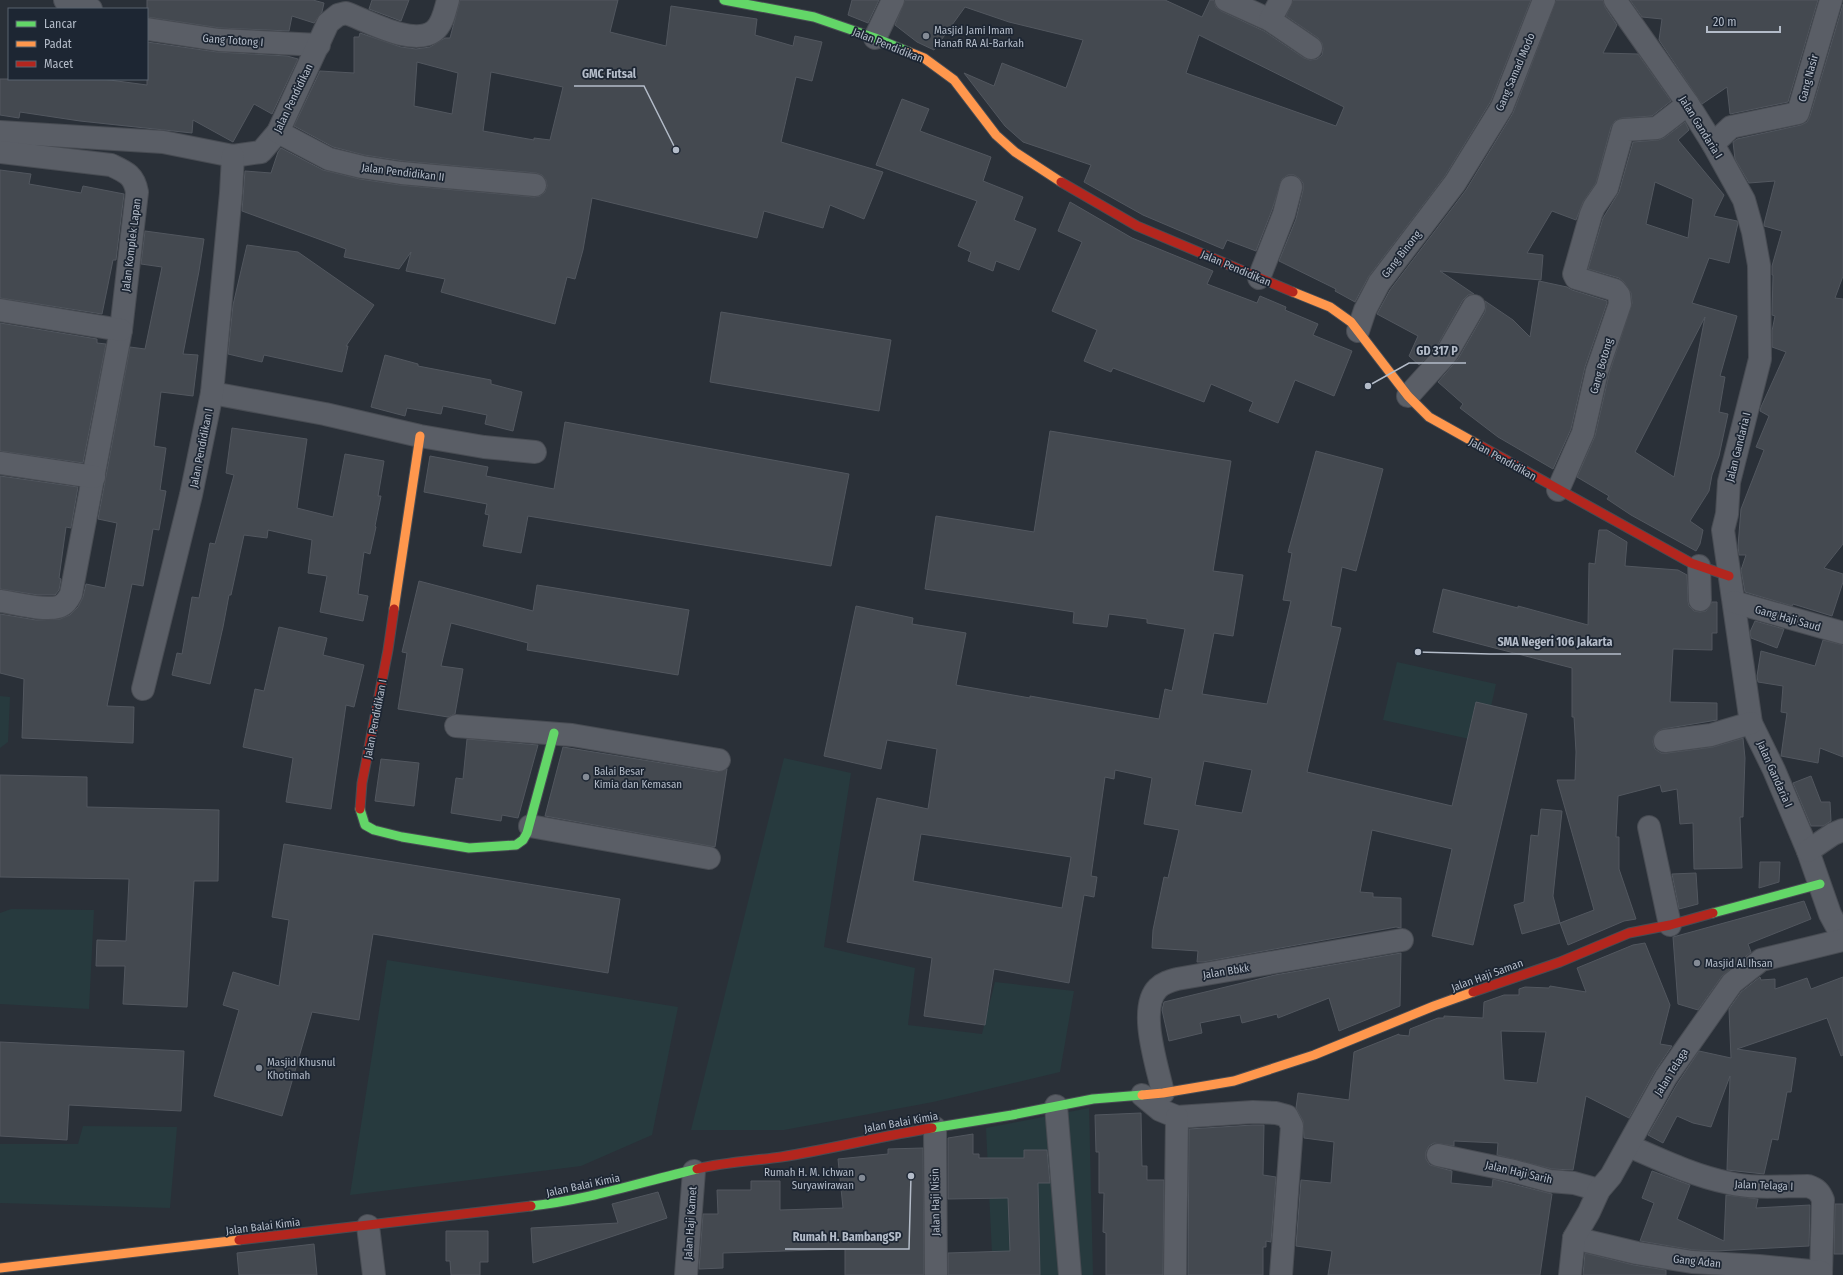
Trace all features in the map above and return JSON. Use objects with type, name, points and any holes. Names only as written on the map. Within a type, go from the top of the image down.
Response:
[{"type":"street","points":[[65,0],[88,8]]},
{"type":"street","name":"Jalan Pendidikan","points":[[0,132],[163,142],[233,156],[261,152],[278,132],[328,23],[347,7],[405,36],[422,35],[434,31],[440,23],[448,0]]},
{"type":"street","name":"Jalan Pendidikan","points":[[724,0],[814,17],[875,38],[924,58],[954,80],[996,135],[1015,152],[1077,192],[1137,226],[1330,307],[1351,322],[1408,396],[1429,417],[1558,490],[1699,566],[1729,576]]},
{"type":"street","points":[[875,38],[893,0]]},
{"type":"street","points":[[1226,0],[1270,20],[1311,48]]},
{"type":"street","points":[[1270,20],[1281,0]]},
{"type":"street","name":"Gang Samad Modo","points":[[1455,183],[1502,107],[1544,0]]},
{"type":"street","name":"Jalan Gandaria I","points":[[1615,0],[1688,104],[1713,144],[1744,200],[1753,232],[1759,265],[1760,359],[1729,482],[1727,514],[1723,530],[1751,723],[1774,770],[1808,852],[1830,914],[1843,939]]},
{"type":"street","name":"Gang Nasir","points":[[1713,144],[1731,127],[1798,113],[1831,0]]},
{"type":"street","name":"Gang Totong I","points":[[148,30],[219,40],[319,45]]},
{"type":"street","name":"Gang Botong","points":[[1558,490],[1583,434],[1597,371],[1620,304],[1618,292],[1576,278],[1574,274],[1574,268],[1594,207],[1607,188],[1623,130],[1657,128],[1688,104]]},
{"type":"street","name":"Jalan Pendidikan II","points":[[278,132],[329,159],[362,167],[401,173],[535,185]]},
{"type":"street","name":"Jalan Komplek Lapan","points":[[0,152],[112,165],[122,170],[135,181],[137,192],[121,330],[71,594],[68,600],[58,607],[0,601]]},
{"type":"street","name":"Jalan Pendidikan I","points":[[143,689],[191,495],[212,393],[231,193],[233,156]]},
{"type":"street","name":"Gang Binong","points":[[1358,331],[1365,310],[1379,283],[1455,183]]},
{"type":"street","points":[[1259,278],[1284,214],[1291,187]]},
{"type":"street","points":[[1408,396],[1447,353],[1474,306]]},
{"type":"street","points":[[0,310],[121,330]]},
{"type":"street","name":"Jalan Pendidikan I","points":[[212,393],[325,414],[420,436],[484,447],[535,452]]},
{"type":"street","name":"Jalan Pendidikan I","points":[[420,436],[389,643],[362,783],[360,808],[361,816],[365,825],[374,830],[402,837],[469,848],[516,845],[523,840],[530,826],[554,733]]},
{"type":"street","points":[[0,463],[94,477]]},
{"type":"street","points":[[1699,566],[1700,600]]},
{"type":"street","name":"Gang Haji Saud","points":[[1734,602],[1843,634]]},
{"type":"street","points":[[1665,741],[1711,735],[1751,723]]},
{"type":"street","points":[[456,726],[554,733],[719,760]]},
{"type":"street","points":[[530,826],[709,858]]},
{"type":"street","points":[[1649,827],[1670,925]]},
{"type":"street","points":[[1808,852],[1832,834],[1843,830]]},
{"type":"street","name":"Jalan Haji Saman","points":[[1163,1093],[1234,1081],[1268,1072],[1321,1053],[1434,1006],[1560,962],[1629,933],[1670,925],[1820,884]]},
{"type":"street","name":"Jalan Telaga","points":[[1570,1275],[1574,1238],[1589,1212],[1599,1190],[1611,1176],[1629,1146],[1666,1077],[1732,983],[1761,960],[1843,939]]},
{"type":"street","name":"Jalan Bbkk","points":[[1163,1093],[1148,1024],[1149,1008],[1152,997],[1157,989],[1177,979],[1402,940]]},
{"type":"street","name":"Jalan Balai Kimia","points":[[1,1267],[558,1203],[627,1188],[671,1174],[718,1164],[782,1157],[882,1136],[935,1128],[1093,1099],[1163,1093]]},
{"type":"street","points":[[1142,1095],[1160,1110],[1177,1117],[1253,1112],[1276,1113],[1287,1116],[1292,1126],[1281,1275]]},
{"type":"street","points":[[1056,1106],[1070,1275]]},
{"type":"street","points":[[1175,1275],[1177,1117]]},
{"type":"street","name":"Jalan Haji Nisin","points":[[935,1128],[936,1275]]},
{"type":"street","name":"Jalan Telaga I","points":[[1629,1146],[1689,1172],[1729,1183],[1749,1186],[1808,1186],[1816,1189],[1821,1193],[1823,1200],[1821,1274]]},
{"type":"street","name":"Jalan Haji Sarih","points":[[1438,1155],[1514,1171],[1550,1181],[1574,1183],[1599,1190]]},
{"type":"street","name":"Jalan Haji Kamet","points":[[686,1275],[694,1170]]},
{"type":"street","points":[[368,1226],[374,1275]]},
{"type":"street","name":"Gang Adan","points":[[1574,1238],[1637,1253],[1692,1262],[1759,1266],[1821,1274]]},
{"type":"green space","points":[[1397,662],[1496,684],[1483,742],[1383,720]]},
{"type":"green space","points":[[0,696],[10,697],[8,742],[0,748]]},
{"type":"green space","points":[[784,758],[851,773],[824,947],[915,968],[908,1025],[982,1034],[995,982],[1074,991],[1060,1072],[933,1102],[784,1130],[691,1130]]},
{"type":"green space","points":[[11,909],[94,910],[89,1009],[0,1004],[0,913]]},
{"type":"green space","points":[[387,960],[678,1007],[652,1135],[581,1166],[350,1195]]},
{"type":"green space","points":[[1089,1108],[1093,1275],[993,1275],[986,1128]]},
{"type":"green space","points":[[83,1126],[177,1127],[170,1208],[0,1203],[0,1144],[78,1144]]},
{"type":"building","points":[[147,0],[313,0],[324,3],[322,12],[314,23],[292,16],[289,31],[220,28],[148,17]]},
{"type":"building","points":[[372,0],[409,0],[401,21],[369,9]]},
{"type":"building","points":[[460,0],[618,0],[610,32],[666,46],[671,6],[757,19],[755,35],[793,46],[795,36],[822,42],[812,81],[796,77],[781,142],[883,172],[864,219],[830,205],[823,228],[764,211],[757,238],[592,198],[583,250],[575,279],[567,277],[555,324],[441,292],[445,279],[406,271],[411,252],[399,269],[344,257],[346,249],[242,211],[245,171],[271,173],[278,152],[281,148],[323,170],[360,179],[400,185],[534,197],[540,196],[545,192],[547,186],[546,180],[542,175],[536,173],[403,161],[364,155],[333,147],[294,126],[320,71],[354,73],[354,37],[359,37],[360,33],[401,47],[416,49],[430,47],[445,38],[450,38]],"holes":[[[417,62],[458,73],[452,114],[414,106]],[[491,72],[563,87],[550,140],[534,138],[534,140],[483,131]]]},
{"type":"building","points":[[852,0],[879,0],[868,23],[848,15]]},
{"type":"building","points":[[905,0],[1165,0],[1202,17],[1210,0],[1214,0],[1216,7],[1221,11],[1264,31],[1304,58],[1310,60],[1317,59],[1322,55],[1322,43],[1318,38],[1286,16],[1293,0],[1531,0],[1491,101],[1445,176],[1369,276],[1355,302],[1335,291],[1336,289],[1279,261],[1296,219],[1303,190],[1303,183],[1294,175],[1288,175],[1282,179],[1256,251],[1227,240],[1223,249],[1143,215],[1084,182],[1091,165],[1023,142],[1005,126],[964,73],[994,86],[1002,63],[1066,88],[1083,40],[1009,22],[965,7],[934,50],[917,42],[895,25]],"holes":[[[1199,35],[1344,107],[1336,126],[1186,73]]]},
{"type":"building","points":[[1556,0],[1603,0],[1605,7],[1617,25],[1603,53],[1638,54],[1671,101],[1652,116],[1622,118],[1615,121],[1611,127],[1596,183],[1583,202],[1576,220],[1552,211],[1527,253],[1543,255],[1541,280],[1440,271],[1474,294],[1468,295],[1463,300],[1437,346],[1419,365],[1409,356],[1418,336],[1377,314],[1390,290],[1466,190],[1513,113]]},
{"type":"building","points":[[1630,0],[1818,0],[1788,102],[1730,114],[1727,87],[1702,104],[1659,40],[1662,19],[1642,17]]},
{"type":"building","points":[[1843,4],[1843,276],[1835,298],[1843,299],[1843,544],[1824,568],[1843,574],[1843,582],[1832,616],[1745,592],[1741,570],[1746,555],[1739,555],[1738,546],[1741,509],[1764,450],[1756,447],[1769,416],[1760,411],[1761,407],[1786,352],[1772,347],[1772,331],[1775,316],[1772,315],[1772,266],[1782,231],[1764,226],[1775,181],[1749,183],[1735,159],[1733,142],[1737,139],[1801,125],[1807,122]]},
{"type":"building","points":[[148,42],[217,52],[287,56],[298,59],[272,114],[254,104],[233,142],[193,120],[192,133],[80,121],[20,112],[19,118],[0,115],[0,79],[110,80],[147,85]]},
{"type":"building","points":[[902,99],[929,109],[920,131],[991,157],[983,181],[1023,197],[1014,220],[1036,229],[1019,270],[996,261],[993,271],[968,261],[971,252],[958,246],[977,201],[876,165]]},
{"type":"building","points":[[1685,122],[1689,130],[1678,140],[1724,195],[1714,216],[1737,221],[1738,223],[1729,263],[1709,258],[1692,303],[1737,316],[1720,376],[1725,377],[1719,412],[1728,414],[1719,456],[1712,475],[1709,491],[1690,521],[1703,530],[1700,544],[1696,551],[1631,515],[1607,499],[1609,496],[1577,477],[1595,436],[1609,374],[1632,303],[1631,293],[1624,282],[1619,278],[1588,269],[1603,218],[1619,192],[1633,142],[1658,140],[1664,138]],"holes":[[[1655,182],[1693,199],[1688,238],[1646,224]],[[1705,317],[1674,477],[1635,452]]]},
{"type":"building","points":[[0,170],[31,174],[29,184],[81,193],[83,186],[124,194],[116,260],[113,260],[102,314],[0,298]]},
{"type":"building","points":[[1070,202],[1132,238],[1213,271],[1207,284],[1257,303],[1260,296],[1286,307],[1285,310],[1318,324],[1313,335],[1352,351],[1334,396],[1295,380],[1278,423],[1249,411],[1253,402],[1211,384],[1204,402],[1113,368],[1111,372],[1084,361],[1097,330],[1052,311],[1082,242],[1058,231]]},
{"type":"building","points":[[145,231],[204,239],[183,354],[198,355],[193,396],[161,392],[154,446],[166,448],[160,490],[166,491],[159,530],[153,529],[143,586],[132,584],[107,706],[134,707],[133,743],[22,738],[24,679],[0,673],[0,614],[36,620],[60,619],[70,615],[78,607],[83,597],[86,584],[105,588],[117,523],[98,519],[130,347],[145,349],[162,267],[141,264]]},
{"type":"building","points":[[247,245],[298,252],[374,305],[346,346],[348,346],[342,372],[264,355],[262,362],[228,354],[233,305]]},
{"type":"building","points":[[1539,281],[1567,287],[1607,301],[1585,367],[1571,429],[1553,469],[1498,437],[1460,408],[1463,404],[1438,382],[1458,359],[1485,312],[1485,301],[1513,320],[1530,337]]},
{"type":"building","points":[[721,312],[891,340],[879,411],[710,382]]},
{"type":"building","points":[[0,323],[97,339],[97,343],[106,344],[83,463],[0,451]]},
{"type":"building","points":[[385,355],[418,364],[418,366],[491,380],[491,384],[522,392],[513,431],[485,424],[487,415],[443,406],[441,414],[407,408],[405,416],[371,407]]},
{"type":"building","points":[[565,422],[849,474],[831,566],[528,516],[521,553],[483,546],[489,515],[485,514],[487,504],[424,492],[430,456],[488,467],[486,476],[554,489]]},
{"type":"building","points":[[232,428],[307,439],[297,508],[333,517],[345,454],[384,461],[378,496],[381,496],[370,554],[364,552],[358,594],[368,596],[363,621],[320,612],[327,576],[308,573],[312,540],[268,530],[267,538],[244,535],[231,595],[229,595],[210,684],[172,675],[177,653],[182,654],[192,597],[199,598],[210,543],[215,544],[234,475],[226,473]]},
{"type":"building","points":[[1050,431],[1231,461],[1213,571],[1243,575],[1233,636],[1214,633],[1202,694],[1267,704],[1291,601],[1283,600],[1292,553],[1288,552],[1316,451],[1383,469],[1356,571],[1342,567],[1331,626],[1341,628],[1307,772],[1452,806],[1476,702],[1527,714],[1473,945],[1432,936],[1452,849],[1372,830],[1360,892],[1373,893],[1373,897],[1401,898],[1401,928],[1396,927],[1203,962],[1197,962],[1198,951],[1152,948],[1153,930],[1164,877],[1168,878],[1179,830],[1144,824],[1152,778],[1115,770],[1114,779],[1105,777],[1091,876],[1097,877],[1094,897],[1084,895],[1069,983],[994,969],[985,1025],[924,1016],[932,958],[847,942],[877,798],[928,809],[937,749],[887,740],[881,769],[824,756],[856,606],[913,618],[912,624],[966,633],[956,685],[1030,698],[1030,696],[1159,719],[1165,689],[1172,691],[1185,629],[1147,623],[1147,619],[1109,614],[1107,627],[1073,623],[1074,612],[925,589],[936,516],[1034,532]],"holes":[[[1204,761],[1252,770],[1242,813],[1195,805]],[[921,834],[1071,857],[1062,908],[913,881]]]},
{"type":"building","points":[[0,476],[78,487],[71,528],[66,527],[59,578],[61,579],[59,590],[55,595],[38,595],[0,589]]},
{"type":"building","points":[[1599,530],[1607,530],[1627,542],[1625,566],[1678,570],[1687,575],[1688,601],[1689,606],[1694,611],[1706,611],[1712,602],[1717,602],[1717,633],[1712,633],[1712,650],[1673,649],[1670,702],[1717,703],[1717,720],[1663,729],[1658,731],[1654,736],[1653,742],[1655,749],[1661,753],[1667,753],[1713,747],[1743,738],[1745,758],[1743,817],[1740,817],[1742,868],[1694,869],[1693,823],[1680,824],[1677,789],[1662,792],[1660,785],[1618,796],[1616,837],[1619,837],[1619,869],[1636,919],[1624,921],[1568,945],[1560,923],[1594,910],[1557,780],[1575,780],[1576,752],[1574,717],[1572,717],[1572,668],[1433,632],[1443,589],[1518,608],[1518,606],[1588,625],[1589,563],[1595,564]]},
{"type":"building","points":[[419,581],[533,611],[537,585],[689,610],[678,675],[527,650],[528,643],[451,623],[441,666],[463,669],[455,714],[448,717],[398,709],[407,653],[402,652]]},
{"type":"building","points":[[1755,621],[1784,629],[1777,648],[1751,638],[1750,632]]},
{"type":"building","points":[[279,627],[327,638],[323,655],[364,665],[354,707],[346,705],[331,809],[286,802],[293,758],[243,747],[255,689],[264,691]]},
{"type":"building","points":[[1823,640],[1843,645],[1843,757],[1820,748],[1818,763],[1781,756],[1787,713],[1781,712],[1783,686],[1758,682],[1757,676],[1761,651],[1815,666]]},
{"type":"building","points":[[467,739],[538,745],[518,818],[502,815],[501,821],[451,813],[456,778],[463,779]]},
{"type":"building","points":[[563,747],[717,772],[727,769],[715,847],[545,816]]},
{"type":"building","points":[[381,759],[419,763],[414,806],[375,801]]},
{"type":"building","points":[[0,775],[87,777],[87,807],[219,810],[218,881],[194,881],[187,1007],[123,1004],[125,966],[96,966],[97,940],[126,941],[129,879],[0,877]]},
{"type":"building","points":[[1811,776],[1821,802],[1830,802],[1831,821],[1823,826],[1811,826],[1793,783]]},
{"type":"building","points":[[1541,809],[1562,811],[1553,896],[1560,923],[1522,934],[1514,905],[1524,902],[1531,835],[1538,836]]},
{"type":"building","points":[[284,844],[620,899],[608,973],[373,934],[359,1020],[312,1012],[282,1116],[214,1096],[239,1010],[223,1005],[233,972],[279,986],[289,920],[272,917]]},
{"type":"building","points":[[1760,862],[1780,862],[1779,882],[1759,888]]},
{"type":"building","points":[[1696,873],[1698,904],[1679,909],[1672,874]]},
{"type":"building","name":"Masjid Al Ihsan","points":[[1804,901],[1811,919],[1748,944],[1751,952],[1722,976],[1698,1010],[1678,1004],[1673,937]]},
{"type":"building","points":[[1645,943],[1670,1005],[1660,1044],[1672,1046],[1655,1071],[1629,1118],[1586,1096],[1573,1170],[1552,1169],[1497,1155],[1498,1143],[1454,1141],[1454,1146],[1434,1143],[1429,1146],[1426,1152],[1426,1159],[1430,1165],[1452,1171],[1451,1183],[1492,1187],[1493,1179],[1552,1194],[1540,1275],[1328,1275],[1332,1251],[1296,1246],[1301,1180],[1331,1183],[1334,1142],[1304,1138],[1303,1121],[1296,1108],[1298,1093],[1349,1100],[1354,1052],[1399,1034],[1409,1036],[1410,1029],[1438,1018],[1444,1018],[1444,1016],[1483,1018],[1484,1002],[1504,995],[1519,995],[1519,989],[1525,987],[1549,988],[1550,986],[1586,992],[1577,968],[1633,945]],"holes":[[[1501,1031],[1546,1032],[1537,1083],[1504,1080]]]},
{"type":"building","points":[[1401,953],[1400,1006],[1339,1031],[1329,998],[1278,1018],[1277,1014],[1242,1023],[1240,1015],[1200,1023],[1202,1033],[1169,1041],[1162,1010],[1164,1002],[1275,975]]},
{"type":"building","points":[[1760,977],[1761,980],[1775,979],[1775,989],[1807,978],[1811,989],[1843,977],[1843,1055],[1841,1056],[1827,1018],[1737,1049],[1796,1058],[1791,1092],[1787,1092],[1778,1140],[1772,1139],[1764,1174],[1727,1170],[1730,1076],[1711,1127],[1693,1123],[1677,1116],[1663,1143],[1648,1135],[1677,1084],[1699,1051],[1731,1058],[1729,1009],[1741,992]]},
{"type":"building","points":[[0,1042],[184,1051],[181,1111],[69,1105],[67,1140],[0,1136]]},
{"type":"building","points":[[1141,1113],[1142,1166],[1147,1166],[1147,1180],[1164,1180],[1163,1275],[1106,1275],[1106,1233],[1103,1232],[1104,1193],[1099,1193],[1099,1152],[1096,1152],[1095,1115]]},
{"type":"building","points":[[1264,1125],[1263,1175],[1276,1177],[1271,1242],[1266,1241],[1266,1247],[1263,1247],[1263,1275],[1188,1275],[1189,1129]]},
{"type":"building","points":[[973,1134],[973,1154],[979,1154],[979,1158],[1024,1158],[1024,1150],[1047,1150],[1050,1183],[1038,1183],[1040,1275],[948,1275],[948,1253],[1010,1251],[1008,1198],[948,1199],[948,1138]]},
{"type":"building","points":[[923,1148],[924,1275],[845,1275],[845,1249],[723,1253],[723,1268],[699,1269],[703,1214],[718,1214],[717,1190],[751,1190],[751,1181],[780,1181],[780,1210],[843,1208],[838,1159],[888,1154],[888,1149]]},
{"type":"building","points":[[1652,1171],[1690,1185],[1677,1219],[1724,1241],[1726,1195],[1758,1199],[1756,1208],[1810,1205],[1809,1246],[1716,1251],[1693,1250],[1640,1241],[1654,1203],[1642,1198]]},
{"type":"building","points":[[658,1192],[667,1218],[533,1263],[531,1228],[618,1223],[612,1204]]},
{"type":"building","points":[[1835,1204],[1843,1204],[1843,1254],[1834,1254]]},
{"type":"building","points":[[446,1231],[488,1231],[488,1262],[480,1262],[480,1275],[451,1275],[450,1261],[446,1261]]},
{"type":"building","points":[[314,1244],[317,1275],[239,1275],[237,1253]]},
{"type":"building","points":[[1585,1253],[1634,1265],[1666,1270],[1666,1275],[1583,1275]]},
{"type":"traffic: fast","points":[[724,0],[814,17],[875,38],[909,52]]},
{"type":"traffic: fast","points":[[360,809],[365,825],[374,830],[402,837],[469,848],[516,845],[523,840],[527,833],[554,733]]},
{"type":"traffic: fast","points":[[1713,913],[1820,884]]},
{"type":"traffic: fast","points":[[932,1128],[1012,1115],[1093,1099],[1142,1095]]},
{"type":"traffic: fast","points":[[531,1206],[573,1200],[697,1169]]},
{"type":"traffic: slow","points":[[909,52],[924,58],[954,80],[996,135],[1015,152],[1061,182]]},
{"type":"traffic: slow","points":[[1293,292],[1330,307],[1351,322],[1408,396],[1429,417],[1479,445]]},
{"type":"traffic: slow","points":[[394,609],[420,436]]},
{"type":"traffic: slow","points":[[1142,1095],[1234,1081],[1314,1055],[1434,1006],[1473,992]]},
{"type":"traffic: slow","points":[[0,1268],[239,1240]]},
{"type":"traffic: jam","points":[[1061,182],[1137,226],[1293,292]]},
{"type":"traffic: jam","points":[[1479,445],[1691,563],[1729,576]]},
{"type":"traffic: jam","points":[[360,809],[362,783],[388,650],[394,609]]},
{"type":"traffic: jam","points":[[1473,992],[1560,962],[1629,933],[1670,925],[1713,913]]},
{"type":"traffic: jam","points":[[697,1169],[728,1163],[800,1154],[932,1128]]},
{"type":"traffic: jam","points":[[239,1240],[531,1206]]},
{"type":"place","name":"Masjid Jami Imam Hanafi RA Al-Barkah","points":[[926,36]]},
{"type":"place","name":"GMC Futsal","points":[[676,150]]},
{"type":"place","name":"GD 317 P","points":[[1368,386]]},
{"type":"place","name":"SMA Negeri 106 Jakarta","points":[[1418,652]]},
{"type":"place","name":"Balai Besar Kimia dan Kemasan","points":[[586,777]]},
{"type":"place","name":"Masjid Al Ihsan","points":[[1697,963]]},
{"type":"place","name":"Masjid Khusnul Khotimah","points":[[259,1068]]},
{"type":"place","name":"Rumah H. BambangSP","points":[[911,1176]]},
{"type":"place","name":"Rumah H. M. Ichwan Suryawirawan","points":[[862,1178]]}]
